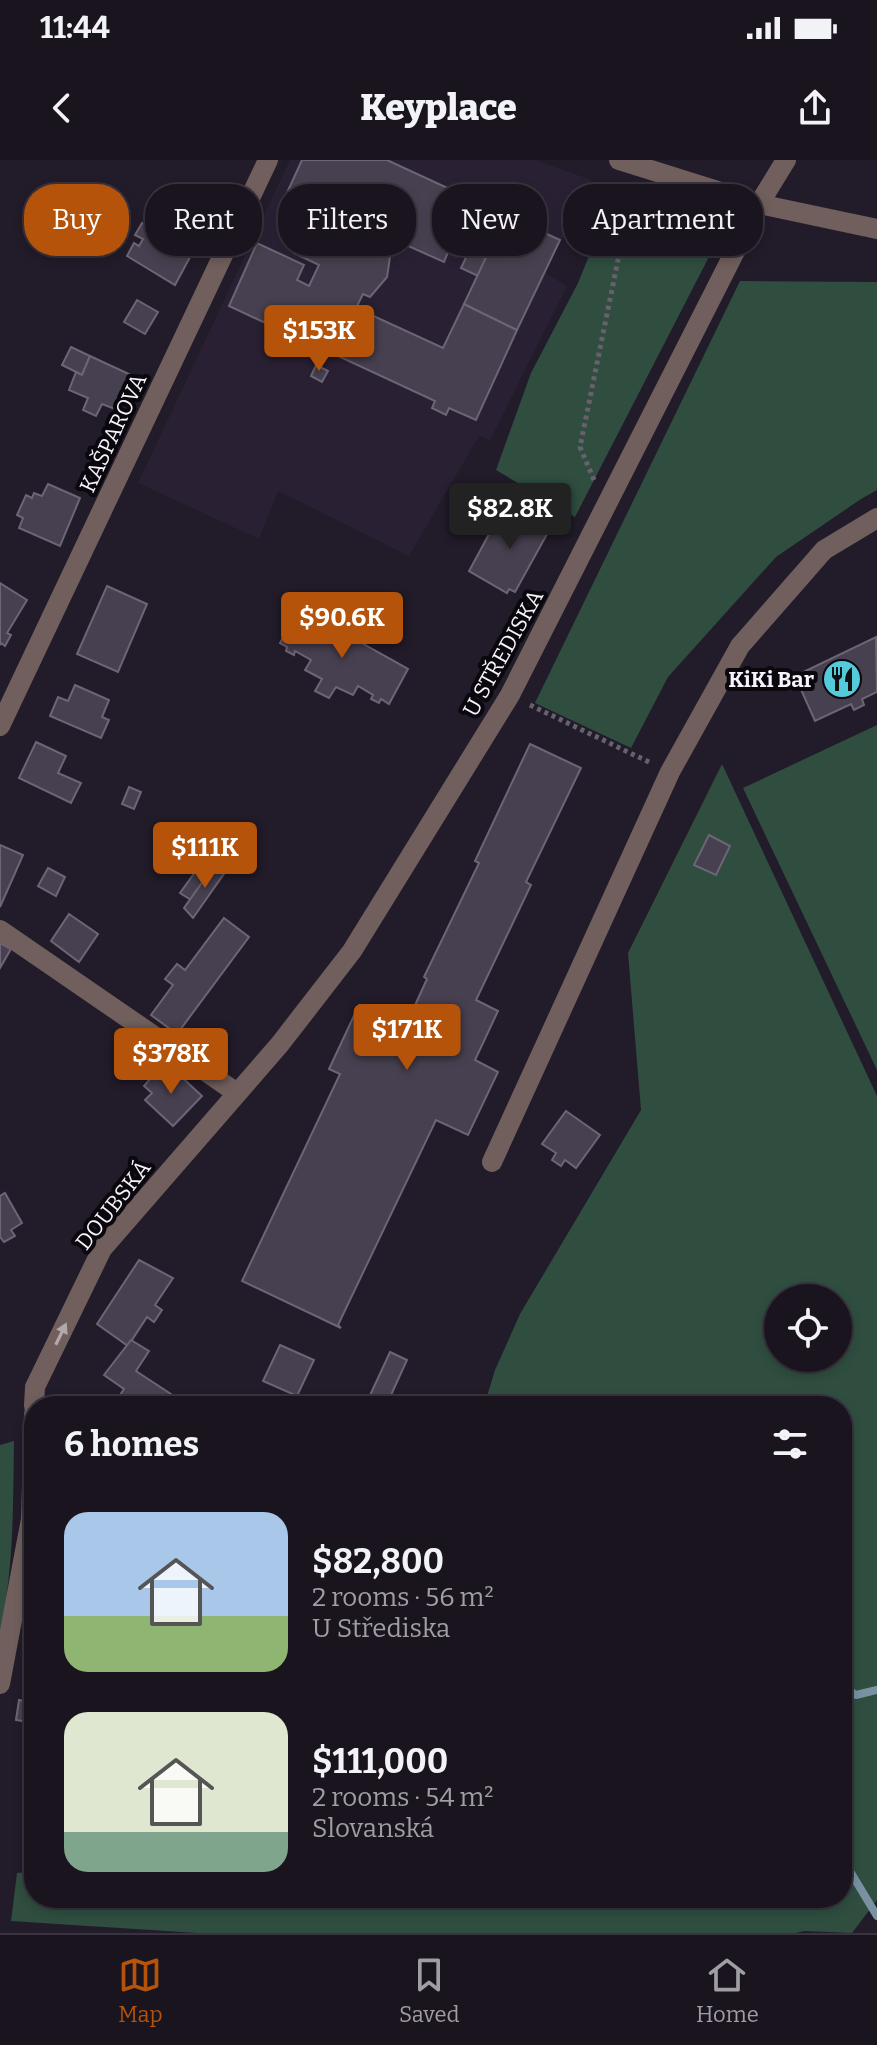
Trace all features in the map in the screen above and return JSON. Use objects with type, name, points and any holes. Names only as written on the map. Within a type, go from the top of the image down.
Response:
[{"type":"street","name":"KAŠPAROVA","points":[[0,726],[268,160]]},
{"type":"street","name":"U STŘEDISKA","points":[[763,197],[786,160]]},
{"type":"street","points":[[628,162],[697,184]]},
{"type":"street","points":[[763,205],[877,229]]},
{"type":"street","name":"U STŘEDISKA","points":[[237,1093],[280,1044],[352,951],[510,695],[733,256]]},
{"type":"street","points":[[492,1162],[670,772],[740,646],[824,550],[877,518]]},
{"type":"street","points":[[0,930],[237,1093]]},
{"type":"street","name":"DOUBSKÁ","points":[[35,1396],[35,1387],[102,1249],[237,1093]]},
{"type":"street","points":[[0,1684],[24,1556]]},
{"type":"path","points":[[606,509],[580,447],[628,162]]},
{"type":"path","points":[[510,695],[670,772]]},
{"type":"shaded area","points":[[290,160],[535,160],[592,180],[590,184],[563,184],[563,237],[545,273],[567,286],[490,440],[479,436],[409,556],[278,491],[259,539],[138,483],[245,256],[262,256],[262,220],[278,186],[278,256],[416,256],[416,184],[279,184]]},
{"type":"green space","points":[[589,256],[709,256],[575,517],[496,470],[531,373]]},
{"type":"green space","points":[[740,281],[877,282],[877,490],[776,557],[668,677],[631,748],[535,703]]},
{"type":"green space","points":[[877,725],[877,1070],[743,788]]},
{"type":"green space","points":[[722,764],[877,1096],[877,1900],[852,1933],[197,1933],[11,1921],[17,1873],[24,1872],[24,1908],[852,1908],[852,1396],[487,1396],[520,1314],[641,1110],[628,953]]},
{"type":"green space","points":[[14,1441],[10,1561],[0,1632],[0,1445]]},
{"type":"building","points":[[302,160],[387,160],[439,184],[432,184],[432,256],[446,256],[444,262],[416,249],[416,184],[291,184]]},
{"type":"building","points":[[142,223],[145,224],[145,256],[191,256],[175,285],[127,256],[134,243],[139,246],[143,239],[135,235]]},
{"type":"building","points":[[547,234],[560,240],[517,330],[464,304],[487,256],[547,256]]},
{"type":"building","points":[[262,245],[278,253],[278,256],[304,265],[297,280],[309,286],[319,265],[300,256],[390,257],[387,277],[370,297],[363,294],[356,308],[443,348],[464,304],[517,330],[476,420],[449,408],[446,415],[432,408],[435,401],[319,347],[316,354],[299,347],[302,340],[229,306],[251,256],[262,256]]},
{"type":"building","points":[[467,256],[487,256],[478,276],[461,268]]},
{"type":"building","points":[[137,300],[158,312],[145,334],[124,322]]},
{"type":"building","points":[[71,347],[90,356],[82,375],[62,365]]},
{"type":"building","points":[[90,356],[131,375],[115,409],[102,404],[96,416],[83,410],[88,398],[69,390],[76,372],[82,375]]},
{"type":"building","points":[[316,365],[328,371],[322,382],[311,376]]},
{"type":"building","points":[[48,484],[80,498],[60,546],[19,528],[23,518],[17,515],[26,495],[32,498],[34,493],[42,496]]},
{"type":"building","points":[[514,506],[551,527],[515,592],[509,589],[507,593],[469,571],[494,525],[501,529]]},
{"type":"building","points":[[0,583],[27,600],[7,633],[11,635],[5,646],[0,645]]},
{"type":"building","points":[[107,586],[147,604],[118,672],[77,654]]},
{"type":"building","points":[[299,608],[408,669],[389,704],[381,699],[379,703],[371,699],[373,695],[358,686],[353,695],[336,687],[329,698],[315,691],[322,679],[305,670],[311,660],[295,651],[294,655],[286,651],[287,647],[280,643]]},
{"type":"building","points":[[876,637],[877,692],[862,699],[864,705],[854,710],[851,704],[815,721],[795,676]]},
{"type":"building","points":[[75,685],[109,700],[102,717],[109,720],[101,738],[50,716],[58,697],[68,701]]},
{"type":"building","points":[[36,742],[66,756],[58,773],[81,783],[71,803],[19,778]]},
{"type":"building","points":[[530,744],[581,768],[526,882],[531,885],[476,1000],[498,1011],[475,1060],[498,1072],[468,1135],[436,1120],[338,1325],[341,1328],[242,1281],[340,1074],[329,1069],[359,1005],[405,1027],[427,979],[424,977],[479,863],[475,861]]},
{"type":"building","points":[[129,787],[141,792],[134,809],[122,804]]},
{"type":"building","points":[[709,835],[730,846],[716,875],[694,865]]},
{"type":"building","points":[[0,845],[23,855],[0,907]]},
{"type":"building","points":[[216,863],[191,900],[180,893],[201,864]]},
{"type":"building","points":[[216,863],[226,871],[193,918],[184,908]]},
{"type":"building","points":[[48,868],[65,877],[56,896],[38,886]]},
{"type":"building","points":[[69,914],[98,934],[79,962],[51,941]]},
{"type":"building","points":[[224,918],[249,937],[177,1034],[151,1015],[173,985],[165,979],[177,964],[185,970]]},
{"type":"building","points":[[0,943],[11,949],[0,968]]},
{"type":"building","points":[[173,1069],[202,1096],[173,1126],[145,1100],[152,1093],[144,1086],[156,1072],[164,1079]]},
{"type":"building","points":[[566,1111],[600,1135],[576,1168],[565,1160],[561,1166],[552,1160],[556,1153],[542,1144]]},
{"type":"building","points":[[5,1193],[22,1223],[11,1230],[15,1236],[4,1242],[0,1237],[0,1196]]},
{"type":"building","points":[[139,1260],[173,1278],[155,1305],[162,1310],[154,1322],[147,1317],[128,1346],[97,1324]]},
{"type":"building","points":[[131,1340],[149,1351],[136,1371],[174,1396],[119,1396],[124,1389],[104,1375]]},
{"type":"building","points":[[280,1345],[314,1360],[297,1396],[263,1381]]},
{"type":"building","points":[[390,1352],[407,1360],[391,1396],[370,1396]]},
{"type":"building","points":[[19,1700],[24,1701],[24,1721],[16,1720]]},
{"type":"waterway","points":[[852,1692],[856,1695],[877,1690]]},
{"type":"waterway","points":[[852,1875],[877,1916]]},
{"type":"place","name":"KiKi Bar","points":[[842,679]]}]
